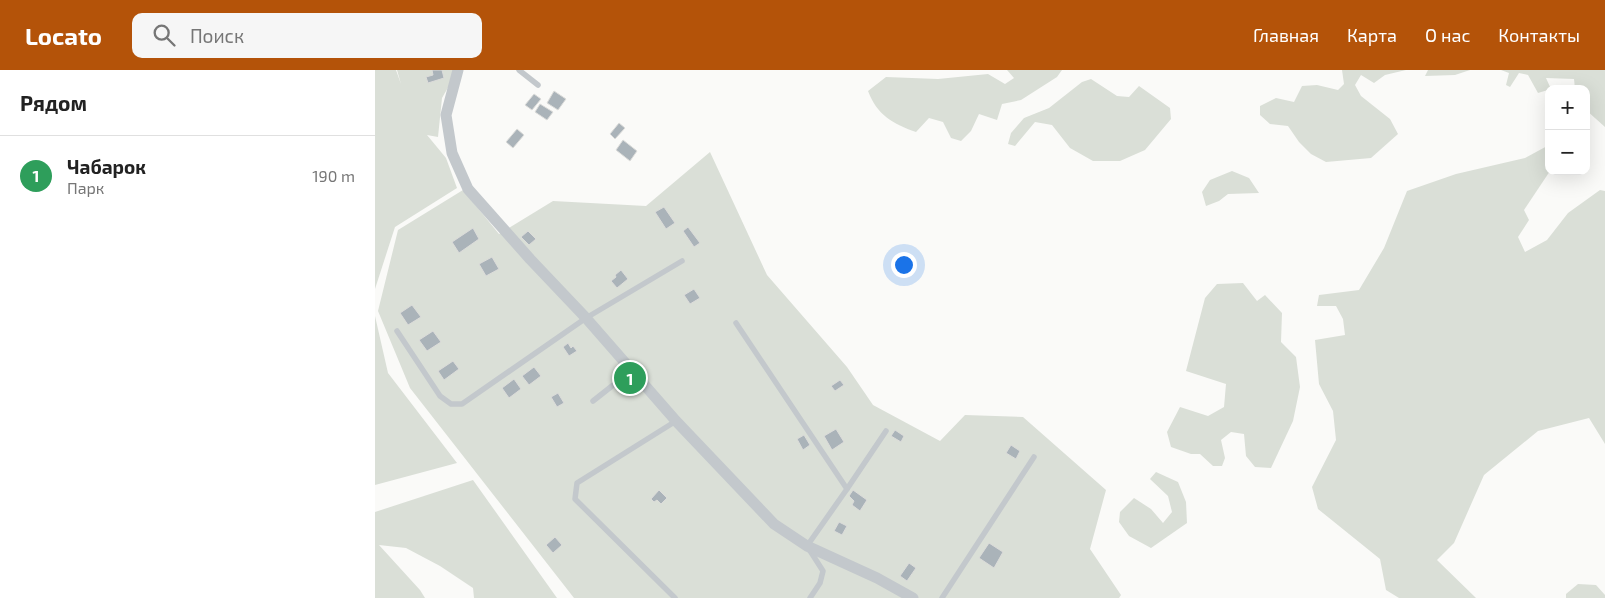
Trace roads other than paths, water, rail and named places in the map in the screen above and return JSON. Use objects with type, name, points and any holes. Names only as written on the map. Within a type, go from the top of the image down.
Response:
[{"type":"street","points":[[458,70],[446,115],[452,153],[468,189],[529,259],[586,318],[676,421],[774,524],[807,546],[877,578],[913,598]]},
{"type":"lane","points":[[519,70],[538,85]]},
{"type":"lane","points":[[397,331],[439,396],[451,404],[462,404],[586,318],[682,261]]},
{"type":"lane","points":[[736,323],[847,489]]},
{"type":"lane","points":[[593,401],[631,370]]},
{"type":"lane","points":[[675,598],[575,499],[577,483],[676,421]]},
{"type":"lane","points":[[810,598],[820,583],[823,571],[807,546],[886,431]]},
{"type":"lane","points":[[942,598],[1034,457]]},
{"type":"place","name":"Чабарок","points":[[630,378]]}]
